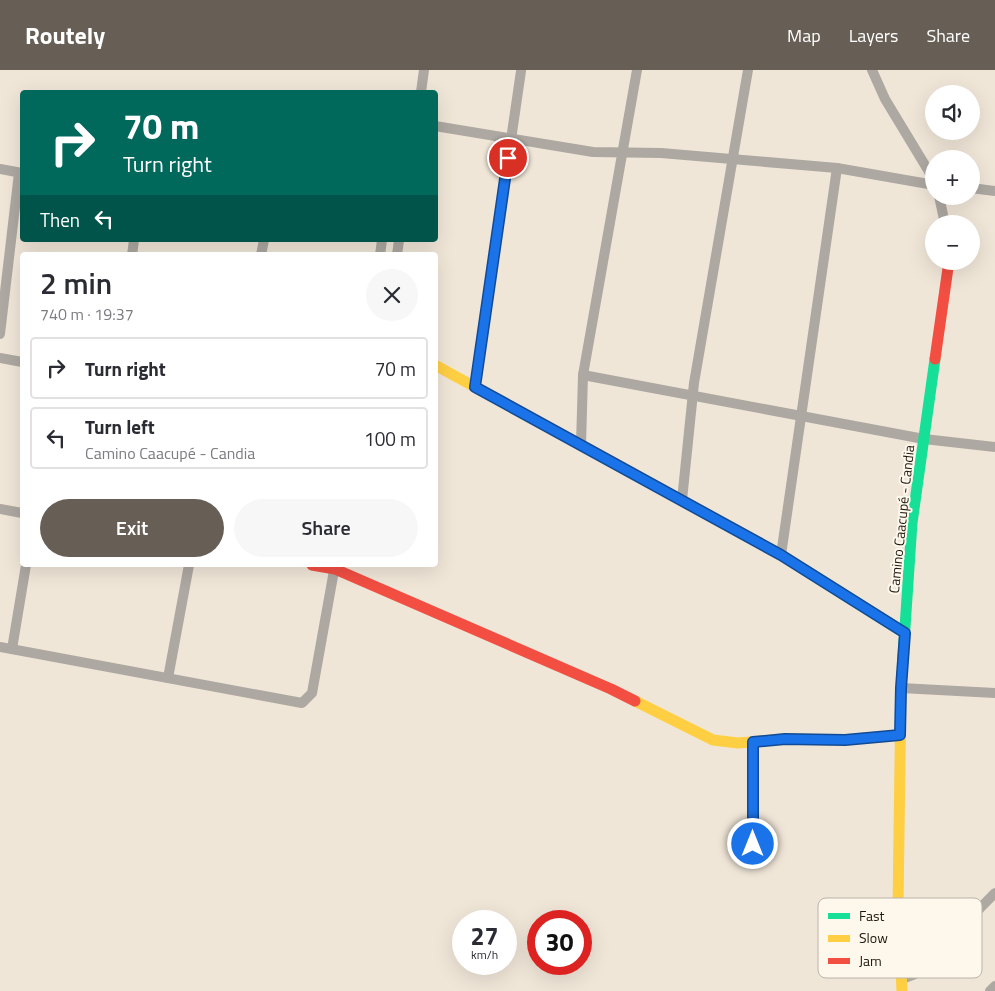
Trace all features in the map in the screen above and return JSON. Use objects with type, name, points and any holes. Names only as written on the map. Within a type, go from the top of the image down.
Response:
[{"type":"street","points":[[420,90],[424,70]]},
{"type":"street","points":[[581,445],[583,375],[637,70]]},
{"type":"street","points":[[682,500],[692,395],[748,70]]},
{"type":"street","points":[[872,70],[885,99],[925,165]]},
{"type":"street","points":[[475,387],[521,71]]},
{"type":"street","points":[[438,127],[593,152],[661,153],[838,168],[925,182]]},
{"type":"street","points":[[781,555],[838,168]]},
{"type":"street","points":[[0,169],[20,173]]},
{"type":"street","points":[[0,334],[20,181]]},
{"type":"street","points":[[980,189],[995,191]]},
{"type":"street","name":"Camino Caacupé - Candia","points":[[898,898],[901,688],[912,523],[948,270]]},
{"type":"street","points":[[0,358],[20,362]]},
{"type":"street","points":[[438,367],[781,555],[905,633]]},
{"type":"street","points":[[583,375],[924,439],[995,447]]},
{"type":"street","points":[[0,508],[20,513]]},
{"type":"street","points":[[12,649],[26,567]]},
{"type":"street","points":[[168,678],[189,567]]},
{"type":"street","points":[[0,647],[302,703],[312,693],[335,567],[611,689],[713,740],[738,744],[785,739],[845,740],[900,735]]},
{"type":"street","points":[[901,688],[995,693]]},
{"type":"street","points":[[753,742],[753,844]]},
{"type":"street","points":[[982,906],[995,893]]},
{"type":"street","name":"Camino Caacupé - Candia","points":[[902,979],[902,991]]},
{"type":"street","points":[[990,991],[995,986]]},
{"type":"traffic: fast","points":[[903,657],[912,523],[935,359]]},
{"type":"traffic: fast","points":[[800,567],[905,633]]},
{"type":"traffic: slow","points":[[438,367],[800,567]]},
{"type":"traffic: slow","points":[[898,898],[903,657]]},
{"type":"traffic: slow","points":[[635,701],[713,740],[738,743],[785,739],[845,740],[900,735]]},
{"type":"traffic: slow","points":[[901,978],[902,991]]},
{"type":"traffic: jam","points":[[935,359],[948,270]]},
{"type":"traffic: jam","points":[[324,567],[335,569],[635,701]]},
{"type":"route","points":[[508,158],[475,387],[781,555],[905,633],[900,735],[845,740],[785,739],[753,742],[753,844]]}]
